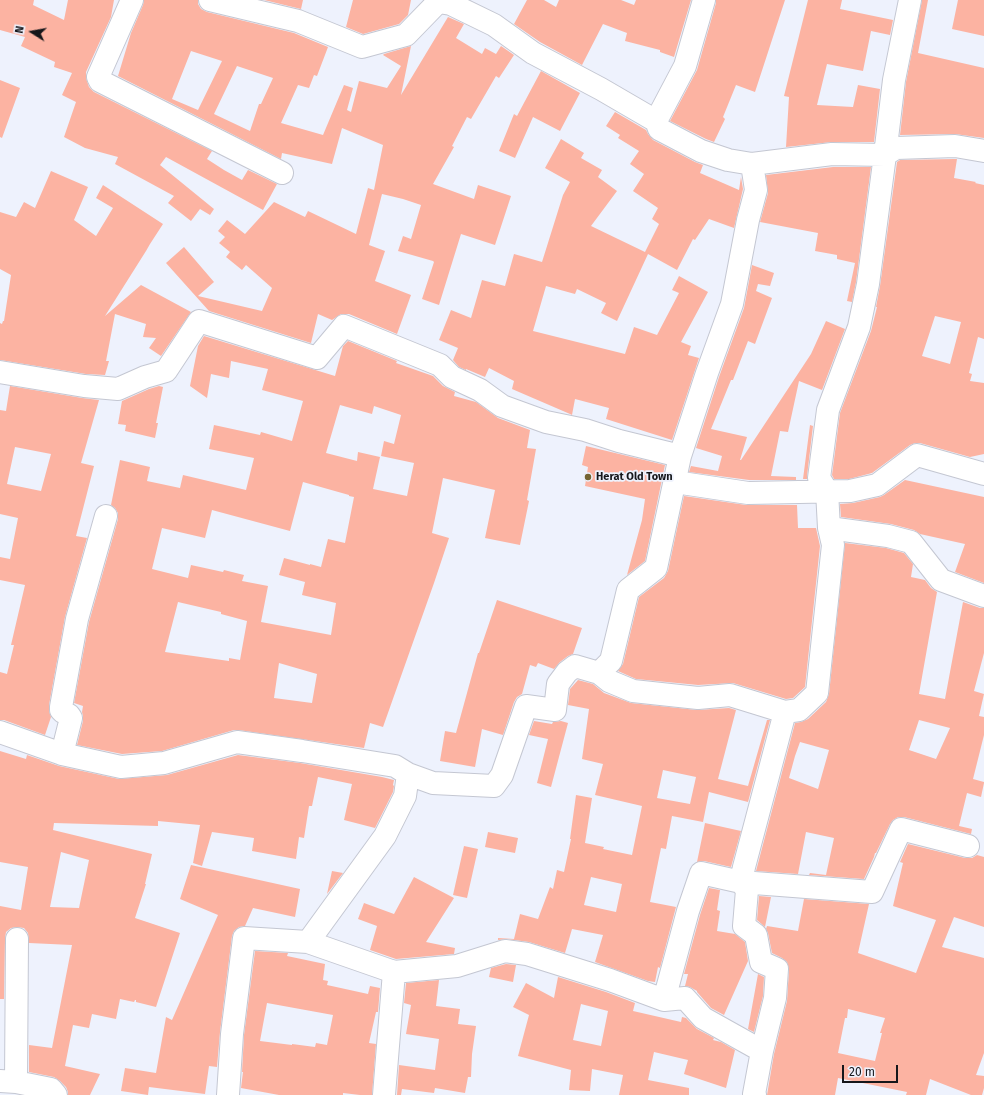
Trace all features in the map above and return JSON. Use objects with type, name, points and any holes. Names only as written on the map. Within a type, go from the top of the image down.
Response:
[{"type":"street","points":[[132,0],[98,77],[100,81],[282,173]]},
{"type":"street","points":[[210,0],[298,22],[362,47],[406,35],[438,2],[451,4],[494,25],[533,53],[601,89],[656,121],[659,129],[701,151],[728,160],[752,164],[832,154],[885,155],[896,148],[955,146],[984,151]]},
{"type":"street","points":[[656,121],[685,66],[704,0]]},
{"type":"street","points":[[0,732],[62,754],[122,767],[164,763],[237,742],[395,766],[408,774],[433,783],[494,786],[502,775],[526,706],[554,710],[558,684],[575,666],[599,673],[609,681],[633,691],[698,698],[730,695],[785,712],[799,710],[817,693],[833,545],[829,528],[827,491],[819,478],[828,410],[859,327],[868,284],[894,80],[910,0]]},
{"type":"street","points":[[599,673],[611,661],[628,590],[656,568],[680,456],[707,373],[732,304],[748,220],[756,190],[752,164]]},
{"type":"street","points":[[0,372],[118,390],[145,377],[166,371],[199,321],[317,358],[344,326],[440,365],[452,377],[480,390],[502,406],[546,422],[585,430],[619,441],[680,456]]},
{"type":"street","points":[[675,482],[748,493],[850,491],[877,485],[917,455],[984,474]]},
{"type":"street","points":[[62,754],[71,718],[70,715],[61,710],[61,707],[77,619],[106,516]]},
{"type":"street","points":[[829,528],[888,536],[911,542],[941,580],[984,596]]},
{"type":"street","points":[[755,1095],[762,1051],[775,998],[777,968],[760,962],[756,935],[744,926],[747,890],[741,882],[785,712]]},
{"type":"street","points":[[308,942],[346,892],[385,836],[404,796],[408,774]]},
{"type":"street","points":[[664,1000],[700,873],[741,882],[872,892],[901,829],[968,846]]},
{"type":"street","points":[[228,1095],[232,1034],[244,938],[308,942],[394,972],[457,966],[505,951],[527,954],[610,980],[664,1000],[685,998],[703,1018],[762,1051]]},
{"type":"street","points":[[17,939],[8,1082],[51,1089],[56,1095]]},
{"type":"street","points":[[384,1095],[394,972]]},
{"type":"building","points":[[0,0],[34,0],[33,5],[64,20],[68,0],[114,0],[111,17],[86,72],[89,87],[94,92],[212,151],[207,159],[242,180],[248,170],[277,184],[263,210],[166,157],[160,165],[214,209],[210,215],[200,209],[191,221],[168,203],[174,196],[115,164],[118,157],[85,148],[64,137],[76,102],[62,95],[72,73],[54,67],[55,62],[21,46],[25,37],[0,30]]},
{"type":"building","points":[[144,0],[198,0],[198,4],[201,9],[207,12],[294,33],[328,47],[317,76],[314,75],[309,88],[298,85],[281,123],[323,135],[344,85],[353,88],[347,110],[351,112],[359,81],[387,88],[401,66],[383,55],[411,46],[401,95],[448,17],[464,24],[456,38],[482,54],[485,48],[496,54],[501,46],[514,55],[499,78],[496,76],[471,119],[467,117],[452,146],[454,147],[433,184],[474,199],[478,185],[511,196],[495,245],[461,234],[439,305],[422,299],[434,262],[398,251],[403,236],[411,239],[421,205],[382,194],[369,245],[385,251],[375,281],[411,295],[397,334],[349,314],[341,314],[332,320],[318,314],[311,343],[209,311],[166,263],[184,247],[214,282],[198,296],[262,311],[272,288],[246,265],[242,270],[226,257],[230,252],[219,243],[225,237],[218,231],[227,220],[245,234],[274,202],[305,217],[308,211],[356,234],[368,188],[374,190],[383,145],[342,128],[332,164],[282,153],[281,159],[118,76],[131,33]],"holes":[[[191,51],[222,61],[198,110],[172,99]],[[237,66],[273,78],[261,104],[259,104],[250,131],[214,114]]]},
{"type":"building","points":[[264,0],[303,0],[301,9]]},
{"type":"building","points":[[353,0],[411,0],[408,15],[399,24],[363,34],[346,27]]},
{"type":"building","points":[[527,0],[544,0],[556,7],[559,0],[621,0],[634,5],[636,0],[691,0],[674,57],[660,52],[660,50],[625,41],[627,33],[603,24],[582,65],[540,42],[514,24]]},
{"type":"building","points":[[716,0],[785,0],[755,92],[736,85],[723,117],[725,119],[714,142],[670,121],[697,70]]},
{"type":"building","points":[[808,0],[842,0],[840,9],[893,20],[890,35],[871,31],[863,71],[827,64],[817,105],[853,107],[858,85],[880,89],[874,142],[832,142],[786,147],[789,97],[784,96]]},
{"type":"building","points":[[922,0],[928,0],[918,53],[984,68],[984,138],[955,134],[900,135],[906,82]]},
{"type":"building","points":[[958,0],[984,0],[984,36],[952,29]]},
{"type":"building","points":[[541,71],[580,93],[560,131],[533,117],[515,158],[499,151],[514,114],[517,116]]},
{"type":"building","points":[[0,80],[20,88],[2,138],[0,137]]},
{"type":"building","points":[[615,112],[646,130],[653,140],[703,165],[700,173],[739,190],[741,177],[743,189],[734,228],[709,219],[695,240],[693,239],[677,270],[648,254],[617,321],[601,313],[606,303],[577,289],[575,294],[546,286],[533,331],[625,354],[634,327],[657,335],[679,293],[672,290],[679,276],[708,292],[681,342],[691,346],[688,355],[699,358],[672,440],[606,419],[609,408],[575,399],[572,415],[512,389],[514,381],[489,368],[485,377],[459,367],[453,360],[458,348],[439,340],[451,310],[471,318],[482,280],[505,286],[514,254],[542,262],[563,195],[570,182],[545,168],[561,139],[584,153],[581,158],[602,170],[598,177],[617,191],[591,226],[645,252],[659,224],[652,219],[658,208],[633,191],[644,174],[630,164],[639,151],[618,138],[620,135],[606,126]]},
{"type":"building","points":[[957,159],[954,178],[984,185],[984,339],[978,337],[969,373],[972,374],[970,381],[984,383],[984,454],[970,457],[920,443],[915,443],[910,445],[872,473],[849,479],[834,479],[832,475],[840,413],[871,331],[877,307],[897,162],[900,160]],"holes":[[[935,316],[961,322],[950,364],[922,356]]]},
{"type":"building","points":[[833,167],[871,167],[852,302],[847,301],[855,263],[837,259],[837,255],[815,251],[818,233],[760,222],[768,193],[766,175]]},
{"type":"building","points":[[51,171],[88,187],[74,220],[96,236],[113,208],[96,198],[103,185],[163,224],[105,316],[141,285],[191,312],[161,356],[149,348],[156,338],[143,337],[146,324],[115,314],[106,361],[109,361],[105,375],[86,374],[0,360],[0,323],[2,324],[4,321],[11,275],[0,269],[0,212],[16,217],[24,202],[35,208]]},
{"type":"building","points":[[752,265],[774,273],[770,286],[758,284],[756,291],[772,298],[755,344],[748,341],[733,380],[731,380],[711,429],[747,437],[740,460],[811,354],[826,321],[845,329],[822,390],[799,381],[788,432],[780,431],[771,476],[796,477],[796,480],[749,480],[689,472],[691,466],[718,471],[722,456],[696,448],[719,377],[744,308]]},
{"type":"building","points":[[204,336],[335,376],[343,346],[348,341],[397,361],[396,363],[433,376],[443,386],[455,392],[454,396],[476,402],[498,418],[530,430],[527,448],[536,449],[527,500],[529,501],[520,545],[485,538],[495,490],[443,478],[432,533],[449,538],[383,727],[370,723],[364,748],[238,730],[162,751],[122,754],[77,745],[83,721],[83,706],[74,703],[89,622],[118,519],[118,513],[111,505],[120,460],[150,467],[147,481],[180,488],[183,475],[246,490],[254,458],[209,449],[214,425],[260,435],[261,432],[292,441],[303,401],[262,390],[268,369],[231,361],[229,378],[211,374],[207,398],[190,386],[198,346]],"holes":[[[340,405],[372,414],[374,406],[401,415],[394,444],[384,441],[381,456],[414,463],[407,496],[373,489],[380,457],[358,452],[357,461],[326,453]],[[303,482],[354,497],[345,543],[328,539],[321,567],[284,558],[279,575],[305,582],[302,595],[336,603],[331,635],[261,622],[268,586],[242,581],[244,575],[224,570],[223,572],[191,565],[188,578],[152,569],[162,528],[205,538],[212,510],[290,531]],[[178,602],[221,612],[221,614],[247,621],[240,660],[229,658],[229,661],[165,652]],[[279,663],[317,674],[312,703],[274,698]]]},
{"type":"building","points":[[10,386],[99,400],[81,463],[94,466],[76,536],[87,538],[65,617],[49,705],[51,717],[45,735],[4,720],[0,720],[0,672],[7,674],[14,645],[11,645],[25,585],[0,580],[0,557],[10,559],[18,518],[0,514],[0,410],[6,411]],"holes":[[[15,447],[51,454],[41,491],[7,484]]]},
{"type":"building","points":[[159,386],[163,387],[156,423],[158,423],[155,438],[125,431],[126,425],[118,424],[122,401]]},
{"type":"building","points":[[810,425],[813,426],[807,479],[803,479]]},
{"type":"building","points":[[586,446],[665,465],[645,561],[627,575],[642,520],[645,499],[585,486],[588,467],[582,465]]},
{"type":"building","points":[[905,480],[984,497],[984,583],[955,572],[965,544],[920,534],[914,530],[891,524],[841,517],[840,504],[853,503],[880,497]]},
{"type":"building","points":[[684,496],[746,505],[797,505],[798,528],[816,528],[820,546],[805,687],[793,698],[786,699],[733,683],[698,685],[636,679],[618,671],[623,664],[639,597],[664,578],[668,571]]},
{"type":"building","points":[[845,543],[886,548],[904,553],[913,564],[911,577],[925,580],[931,588],[937,592],[919,694],[945,699],[963,602],[984,608],[984,653],[974,691],[984,694],[979,716],[984,717],[984,735],[973,779],[984,783],[981,797],[967,793],[959,826],[972,829],[971,834],[904,817],[898,817],[890,824],[864,879],[809,875],[810,873],[826,875],[834,838],[806,832],[798,874],[756,871],[795,723],[808,719],[826,702],[829,694]],"holes":[[[919,720],[950,728],[936,759],[909,750]],[[800,742],[829,750],[818,789],[789,778]]]},
{"type":"building","points":[[497,600],[582,628],[573,654],[560,662],[554,669],[538,663],[536,667],[530,665],[522,694],[517,697],[514,702],[503,735],[482,729],[475,767],[440,761],[445,731],[456,733],[478,653]]},
{"type":"building","points":[[578,680],[593,684],[604,693],[631,703],[697,710],[729,708],[736,710],[718,779],[748,786],[767,720],[770,720],[748,802],[709,792],[703,822],[672,816],[666,849],[661,848],[650,902],[676,907],[655,982],[648,981],[595,962],[603,935],[572,929],[565,953],[529,942],[507,939],[498,940],[498,938],[514,939],[520,914],[538,919],[550,887],[553,889],[557,870],[564,872],[571,839],[576,795],[592,798],[585,843],[604,847],[603,849],[632,855],[642,806],[595,795],[603,764],[582,759],[589,709],[568,705],[570,689]],"holes":[[[663,770],[696,777],[690,804],[657,798]],[[591,877],[622,884],[616,912],[584,905]]]},
{"type":"building","points":[[534,721],[552,724],[553,722],[561,721],[568,723],[551,787],[537,783],[548,739],[529,735]]},
{"type":"building","points":[[0,751],[26,759],[27,755],[59,766],[119,779],[167,775],[238,755],[300,763],[394,780],[393,792],[375,828],[344,820],[352,784],[318,777],[312,806],[309,806],[304,838],[299,837],[296,859],[252,851],[254,838],[212,832],[202,866],[193,863],[200,825],[158,821],[158,826],[54,823],[53,830],[152,854],[146,884],[135,918],[180,933],[156,1007],[136,1002],[136,1000],[134,1002],[120,999],[116,1019],[92,1014],[89,1028],[73,1025],[65,1066],[100,1074],[90,1095],[68,1095],[66,1087],[54,1077],[29,1072],[29,1045],[52,1048],[72,945],[29,943],[28,933],[24,928],[11,928],[6,932],[4,999],[0,999],[0,906],[21,910],[28,867],[0,862]],"holes":[[[61,852],[89,860],[79,908],[50,907]]]},
{"type":"building","points":[[705,823],[741,831],[731,867],[704,861],[697,862]]},
{"type":"building","points":[[488,832],[518,838],[515,853],[485,847]]},
{"type":"building","points":[[908,844],[965,858],[972,858],[977,855],[984,857],[984,927],[954,917],[942,947],[984,958],[984,1053],[976,1075],[984,1076],[984,1088],[982,1095],[971,1095],[930,1079],[926,1095],[906,1095],[907,1092],[838,1078],[835,1095],[767,1095],[774,1054],[787,1001],[789,970],[787,962],[772,953],[766,929],[767,926],[798,931],[804,899],[869,904],[858,953],[916,973],[936,920],[893,906],[903,863],[900,862]],"holes":[[[848,1009],[885,1018],[880,1033],[882,1033],[875,1061],[838,1053]]]},
{"type":"building","points":[[464,846],[478,849],[467,898],[453,895]]},
{"type":"building","points":[[191,865],[300,889],[295,917],[253,908],[245,926],[239,927],[234,931],[232,936],[220,1032],[217,1067],[209,1066],[205,1094],[149,1087],[148,1095],[121,1091],[125,1068],[156,1073],[166,1017],[172,1020],[218,915],[180,899]]},
{"type":"building","points":[[332,871],[343,873],[327,894]]},
{"type":"building","points":[[414,877],[454,898],[426,942],[455,948],[454,954],[396,959],[370,950],[377,926],[358,919],[364,903],[394,914]]},
{"type":"building","points":[[709,888],[720,890],[717,910],[720,911],[717,931],[735,934],[745,942],[748,961],[724,1015],[711,1008],[697,991],[685,986],[688,974],[684,974]]},
{"type":"building","points":[[759,896],[771,897],[765,927],[757,920]]},
{"type":"building","points":[[255,951],[288,953],[287,956],[325,964],[323,980],[328,981],[327,985],[368,994],[370,986],[380,988],[378,1012],[376,1012],[369,1043],[376,1044],[372,1095],[343,1093],[343,1095],[279,1095],[241,1088],[244,1035]],"holes":[[[267,1003],[333,1015],[327,1045],[316,1043],[315,1047],[260,1041]]]},
{"type":"building","points":[[506,964],[516,965],[513,982],[489,977],[491,968]]},
{"type":"building","points":[[758,974],[764,977],[763,996],[754,1032],[748,1029]]},
{"type":"building","points":[[558,977],[635,1003],[633,1011],[681,1022],[682,1017],[686,1018],[697,1029],[714,1038],[713,1040],[721,1042],[735,1050],[726,1088],[684,1074],[688,1060],[654,1052],[648,1080],[689,1088],[689,1095],[619,1095],[623,1075],[592,1069],[590,1091],[569,1090],[571,1070],[518,1056],[529,1015],[513,1007],[526,983],[554,998]],"holes":[[[581,1004],[608,1011],[601,1046],[573,1040]]]},
{"type":"building","points":[[439,980],[436,1006],[460,1009],[458,1024],[476,1026],[472,1054],[471,1077],[468,1077],[465,1093],[435,1088],[434,1093],[402,1089],[401,1095],[397,1095],[399,1065],[435,1070],[439,1039],[406,1034],[411,1005],[404,1003],[406,983]]},
{"type":"place","name":"Herat Old Town","points":[[588,477]]}]
